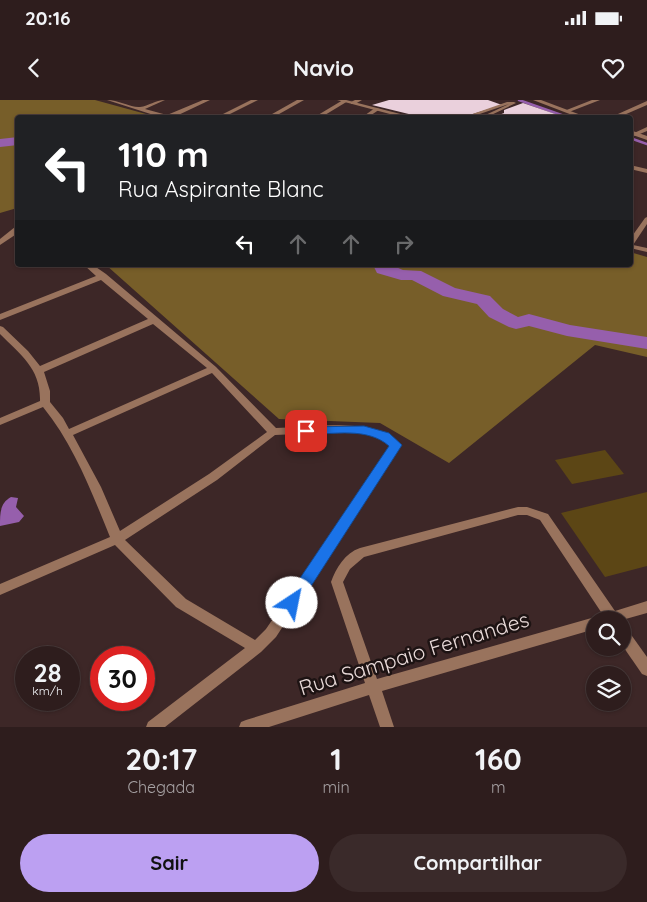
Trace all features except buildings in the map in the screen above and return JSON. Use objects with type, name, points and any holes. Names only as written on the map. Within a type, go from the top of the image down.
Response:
[{"type":"street","points":[[113,100],[162,115]]},
{"type":"street","points":[[140,109],[162,100]]},
{"type":"street","points":[[173,115],[207,100]]},
{"type":"street","points":[[223,115],[254,100]]},
{"type":"street","points":[[273,115],[302,100]]},
{"type":"street","points":[[353,103],[359,100]]},
{"type":"street","points":[[536,100],[578,115]]},
{"type":"street","points":[[567,111],[597,100]]},
{"type":"street","points":[[320,115],[343,101],[404,115]]},
{"type":"street","points":[[617,115],[647,103]]},
{"type":"street","points":[[367,115],[377,109]]},
{"type":"street","points":[[633,133],[647,129]]},
{"type":"street","points":[[633,133],[647,138]]},
{"type":"street","points":[[633,168],[647,171]]},
{"type":"street","points":[[633,240],[647,219]]},
{"type":"street","points":[[0,242],[15,231]]},
{"type":"street","points":[[9,236],[15,237]]},
{"type":"street","points":[[633,246],[647,250]]},
{"type":"street","points":[[91,267],[213,369],[273,432]]},
{"type":"street","points":[[0,317],[103,276]]},
{"type":"street","points":[[40,370],[154,320]]},
{"type":"street","points":[[0,329],[40,370],[47,391],[45,402],[59,420],[95,487],[117,539],[182,602],[256,648]]},
{"type":"street","points":[[67,434],[213,369]]},
{"type":"street","points":[[0,422],[45,402]]},
{"type":"street","points":[[0,590],[117,539],[207,482],[273,432],[364,430],[385,436],[396,445],[282,619],[256,648],[153,727]]},
{"type":"street","points":[[387,727],[337,582],[340,572],[349,560],[360,553],[518,511],[527,511],[544,517],[605,611]]},
{"type":"street","points":[[631,612],[647,607]]},
{"type":"street","name":"Rua Sampaio Fernandes","points":[[246,727],[586,625]]},
{"type":"street","points":[[631,646],[647,669]]},
{"type":"lane","points":[[472,115],[510,102],[514,103],[488,115]]},
{"type":"lane","points":[[489,109],[496,112]]},
{"type":"shaded area","points":[[0,100],[95,100],[150,115],[15,115],[15,209],[0,213]]},
{"type":"shaded area","points":[[633,253],[647,257],[647,357],[595,345],[449,463],[380,423],[279,419],[108,267],[633,267]]},
{"type":"shaded area","points":[[605,450],[624,474],[572,484],[555,460]]},
{"type":"shaded area","points":[[647,492],[647,566],[605,577],[561,513]]},
{"type":"shaded area","points":[[11,497],[18,498],[16,507],[24,516],[19,522],[0,526],[3,505]]},
{"type":"waterway","points":[[519,100],[562,115]]},
{"type":"waterway","points":[[633,139],[647,144]]},
{"type":"waterway","points":[[0,143],[15,141]]},
{"type":"waterway","points":[[382,267],[383,269],[401,275],[415,275],[449,292],[483,300],[496,313],[516,323],[529,320],[567,330],[647,343]]},
{"type":"route","points":[[292,603],[396,445],[385,436],[364,430],[306,431]]}]
